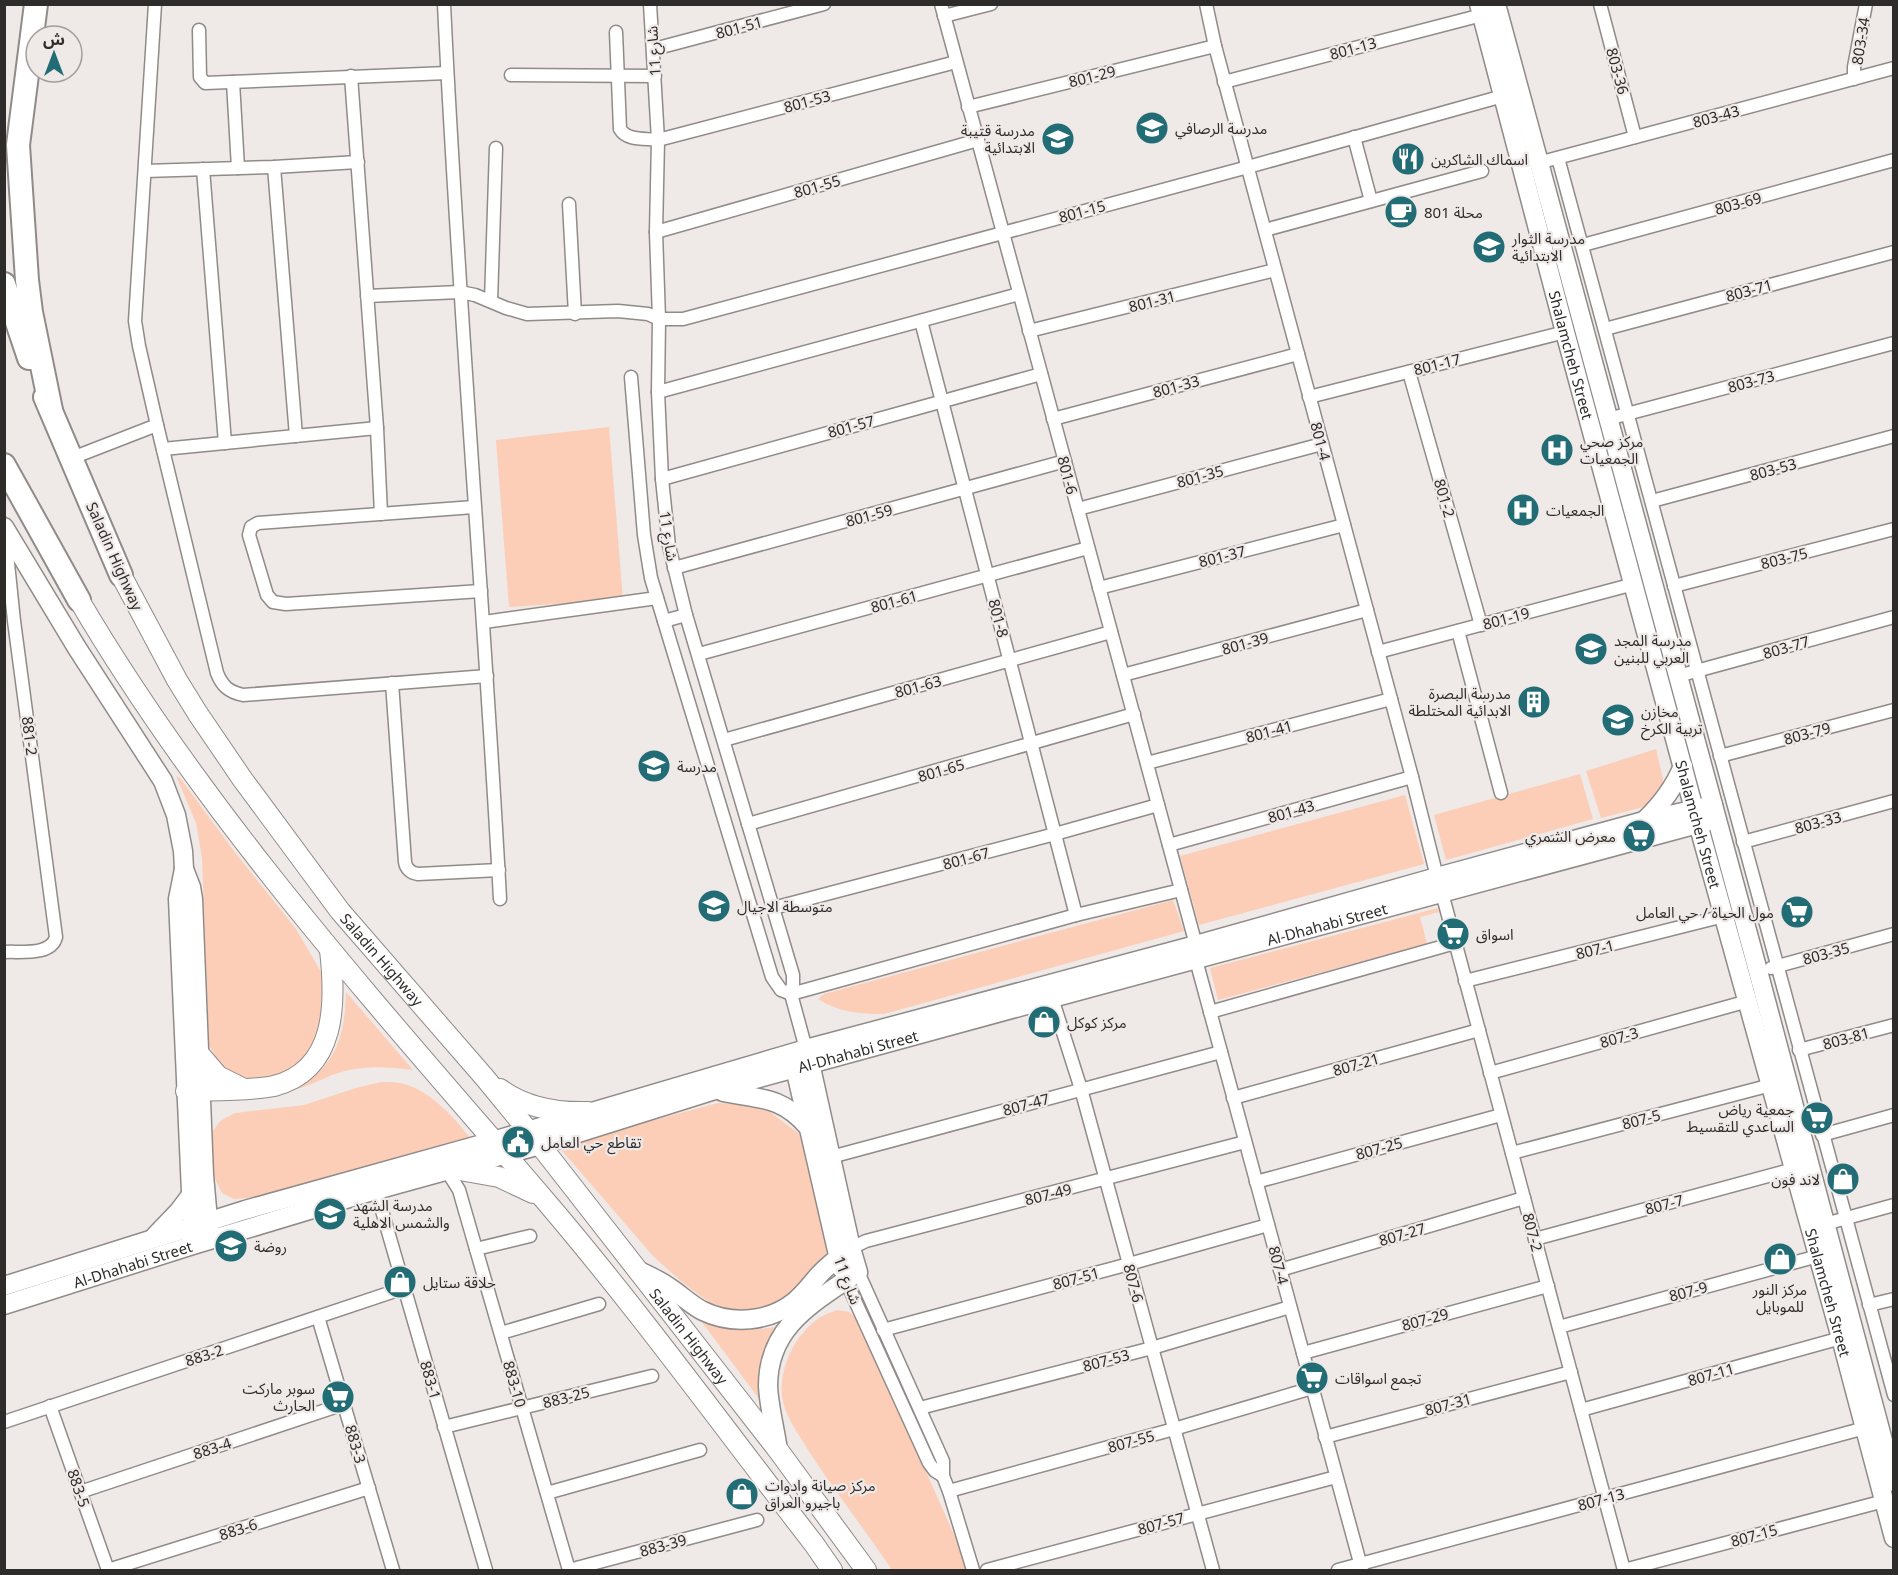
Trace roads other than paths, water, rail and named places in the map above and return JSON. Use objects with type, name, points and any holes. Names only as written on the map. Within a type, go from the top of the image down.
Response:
[{"type":"highway","points":[[36,4],[18,144],[27,280],[51,410]]},
{"type":"highway","name":"Saladin Highway","points":[[4,284],[25,348],[121,575]]},
{"type":"highway","name":"Saladin Highway","points":[[4,465],[79,600]]},
{"type":"main road","name":"Saladin Highway","points":[[121,575],[177,681],[198,714],[243,780],[340,911],[534,1137],[778,1450],[867,1570]]},
{"type":"main road","name":"Saladin Highway","points":[[79,600],[172,743],[330,950],[545,1200],[645,1323],[832,1570]]},
{"type":"main road","points":[[194,1097],[242,1088],[264,1087],[287,1081],[302,1072],[318,1055],[328,1035],[331,1018],[333,984],[330,950]]},
{"type":"main road","points":[[200,1055],[218,1076],[242,1088]]},
{"type":"main road","points":[[485,1078],[503,1092],[533,1106],[566,1113],[588,1112]]},
{"type":"main road","points":[[194,1097],[272,1098]]},
{"type":"main road","points":[[451,1170],[499,1177],[545,1200]]},
{"type":"street","points":[[155,4],[135,321],[157,424],[217,674],[226,688],[243,695],[487,676]]},
{"type":"street","points":[[444,4],[460,292],[474,507],[482,591],[500,899]]},
{"type":"street","name":"شارع 11","points":[[650,4],[658,140],[656,232],[659,319],[658,392],[666,524],[686,615],[793,975],[794,984],[791,994],[804,1060],[831,1157],[844,1253]]},
{"type":"street","name":"801-51","points":[[654,49],[824,4]]},
{"type":"street","points":[[942,10],[991,4]]},
{"type":"street","name":"801-4","points":[[1206,4],[1224,82],[1412,777],[1439,885]]},
{"type":"street","name":"803-36","points":[[1600,4],[1635,137]]},
{"type":"street","name":"803-34","points":[[1854,79],[1854,67],[1866,4]]},
{"type":"street","name":"801-13","points":[[1224,82],[1486,8]]},
{"type":"street","name":"Shalamcheh Street","points":[[1486,8],[1503,96],[1683,766],[1706,814],[1758,971],[1893,1482]]},
{"type":"street","name":"Shalamcheh Street","points":[[1486,8],[1538,163],[1678,676],[1724,916],[1841,1338],[1893,1538]]},
{"type":"street","name":"801-6","points":[[942,10],[1134,714],[1196,953]]},
{"type":"street","points":[[199,30],[201,80],[205,83],[447,73]]},
{"type":"street","points":[[616,32],[620,129],[623,135],[629,137],[658,140]]},
{"type":"street","name":"801-29","points":[[968,107],[1215,45]]},
{"type":"street","name":"801-53","points":[[658,140],[956,62]]},
{"type":"street","name":"803-43","points":[[1538,163],[1893,68]]},
{"type":"street","points":[[511,75],[655,76]]},
{"type":"street","points":[[351,76],[368,296],[381,514]]},
{"type":"street","points":[[232,82],[238,168]]},
{"type":"street","name":"801-15","points":[[368,296],[460,292],[475,295],[527,314],[618,311],[648,314],[659,319],[684,318],[1248,167],[1503,96]]},
{"type":"street","points":[[1354,137],[1371,201]]},
{"type":"street","name":"801-55","points":[[656,232],[978,140]]},
{"type":"street","points":[[491,302],[496,148]]},
{"type":"street","points":[[1558,158],[1893,1392]]},
{"type":"street","name":"803-69","points":[[1583,245],[1893,160]]},
{"type":"street","points":[[145,171],[358,162]]},
{"type":"street","points":[[274,167],[296,436]]},
{"type":"street","points":[[203,169],[225,443]]},
{"type":"street","points":[[1264,230],[1482,171]]},
{"type":"street","points":[[569,204],[575,314]]},
{"type":"street","name":"803-71","points":[[1605,329],[1893,252]]},
{"type":"street","name":"801-31","points":[[1029,331],[1275,270]]},
{"type":"street","points":[[658,392],[1019,294]]},
{"type":"street","name":"801-8","points":[[921,321],[1076,915]]},
{"type":"street","name":"801-17","points":[[1310,397],[1565,332]]},
{"type":"street","name":"803-73","points":[[1608,419],[1893,343]]},
{"type":"street","name":"801-33","points":[[1053,419],[1298,354]]},
{"type":"street","name":"801-2","points":[[1409,372],[1481,625]]},
{"type":"street","name":"801-57","points":[[662,479],[1041,374]]},
{"type":"street","points":[[631,377],[644,535],[651,578],[772,977],[780,990],[791,994],[1076,915],[1181,890]]},
{"type":"street","points":[[72,458],[157,424]]},
{"type":"street","points":[[163,449],[377,428]]},
{"type":"street","name":"803-53","points":[[1652,501],[1893,436]]},
{"type":"street","name":"801-35","points":[[1078,509],[1322,444]]},
{"type":"street","name":"801-59","points":[[674,568],[1065,461]]},
{"type":"street","points":[[474,507],[255,525],[251,527],[249,535],[270,599],[277,603],[482,591]]},
{"type":"street","name":"801-37","points":[[1099,588],[1344,525]]},
{"type":"street","points":[[5,528],[77,648],[163,781],[176,815],[184,869],[178,899],[194,1097],[204,1175],[201,1233]]},
{"type":"street","name":"881-2","points":[[4,952],[43,949],[53,944],[55,933],[9,622],[5,528]]},
{"type":"street","name":"803-75","points":[[1674,586],[1893,529]]},
{"type":"street","name":"801-61","points":[[699,654],[1088,548]]},
{"type":"street","name":"801-19","points":[[1378,652],[1634,584]]},
{"type":"street","points":[[484,622],[657,598]]},
{"type":"street","name":"801-39","points":[[1123,675],[1367,610]]},
{"type":"street","points":[[664,621],[686,615]]},
{"type":"street","name":"803-77","points":[[1678,676],[1893,617]]},
{"type":"street","points":[[1458,631],[1502,793]]},
{"type":"street","name":"801-63","points":[[724,740],[1111,632]]},
{"type":"street","points":[[392,683],[407,868],[412,873],[418,874],[499,870]]},
{"type":"street","name":"801-41","points":[[1147,763],[1391,699]]},
{"type":"street","name":"803-79","points":[[1720,756],[1893,710]]},
{"type":"street","name":"801-65","points":[[748,824],[1134,714]]},
{"type":"street","points":[[1644,821],[1667,796],[1683,766]]},
{"type":"street","name":"801-43","points":[[1169,845],[1412,777]]},
{"type":"street","name":"803-33","points":[[1743,842],[1893,801]]},
{"type":"street","name":"801-67","points":[[773,908],[1158,805]]},
{"type":"street","name":"Al-Dhahabi Street","points":[[1439,885],[1644,821],[1706,814]]},
{"type":"street","name":"Al-Dhahabi Street","points":[[4,1305],[201,1233],[246,1210],[716,1090],[804,1060],[1706,814]]},
{"type":"street","points":[[184,869],[192,893],[200,1055],[194,1097],[190,1195],[201,1233]]},
{"type":"street","name":"807-2","points":[[1439,885],[1624,1570]]},
{"type":"street","name":"807-1","points":[[1466,981],[1724,916]]},
{"type":"street","name":"803-35","points":[[1758,971],[1893,934]]},
{"type":"street","points":[[1210,1012],[1455,943]]},
{"type":"street","name":"Al-Dhahabi Street","points":[[534,1137],[588,1112],[1052,998],[1196,953]]},
{"type":"street","name":"807-4","points":[[1196,953],[1233,1098],[1361,1568]]},
{"type":"street","name":"807-6","points":[[1052,998],[1081,1089],[1213,1570]]},
{"type":"street","name":"807-3","points":[[1490,1073],[1748,1001]]},
{"type":"street","name":"803-81","points":[[1799,1050],[1893,1025]]},
{"type":"street","name":"807-21","points":[[1233,1098],[1479,1030]]},
{"type":"street","name":"807-47","points":[[831,1157],[1221,1052]]},
{"type":"street","name":"شارع 11","points":[[804,1060],[808,1127],[852,1277],[929,1463],[943,1476]]},
{"type":"street","name":"807-5","points":[[1512,1153],[1771,1085]]},
{"type":"street","points":[[716,1090],[775,1101],[800,1116],[808,1127]]},
{"type":"street","name":"807-25","points":[[1256,1182],[1502,1114]]},
{"type":"street","points":[[1822,1135],[1893,1115]]},
{"type":"street","name":"807-49","points":[[844,1253],[866,1241],[1245,1142]]},
{"type":"street","name":"Al-Dhahabi Street","points":[[4,1286],[151,1240],[201,1233],[451,1170],[499,1147]]},
{"type":"street","name":"883-10","points":[[451,1170],[477,1249],[569,1570]]},
{"type":"street","name":"807-7","points":[[1535,1239],[1794,1170]]},
{"type":"street","points":[[204,1175],[214,1194],[222,1201],[231,1207],[246,1210]]},
{"type":"street","name":"883-1","points":[[376,1190],[486,1570]]},
{"type":"street","points":[[151,1240],[179,1211],[190,1195]]},
{"type":"street","name":"807-27","points":[[1280,1270],[1524,1198]]},
{"type":"street","points":[[1826,1224],[1893,1205]]},
{"type":"street","name":"807-51","points":[[883,1330],[1268,1225]]},
{"type":"street","points":[[477,1249],[530,1236]]},
{"type":"street","points":[[637,1270],[663,1283],[692,1305],[713,1316],[749,1320],[768,1316],[786,1308],[844,1253]]},
{"type":"street","name":"807-9","points":[[1559,1327],[1818,1256]]},
{"type":"street","points":[[778,1450],[768,1386],[775,1350],[786,1328],[801,1312],[852,1277]]},
{"type":"street","name":"شارع 11","points":[[852,1277],[883,1330],[943,1461],[943,1476],[973,1570]]},
{"type":"street","name":"807-29","points":[[1303,1353],[1548,1286]]},
{"type":"street","name":"883-2","points":[[4,1422],[404,1288]]},
{"type":"street","points":[[1869,1305],[1893,1299]]},
{"type":"street","points":[[501,1334],[599,1304]]},
{"type":"street","name":"807-53","points":[[920,1408],[1152,1348],[1290,1307]]},
{"type":"street","name":"883-3","points":[[318,1317],[369,1488],[389,1570]]},
{"type":"street","name":"807-11","points":[[1581,1410],[1841,1338]]},
{"type":"street","name":"807-31","points":[[1325,1437],[1571,1372]]},
{"type":"street","name":"883-25","points":[[444,1427],[652,1376]]},
{"type":"street","name":"807-55","points":[[949,1491],[1312,1388]]},
{"type":"street","name":"883-4","points":[[80,1491],[344,1404]]},
{"type":"street","name":"883-5","points":[[50,1406],[108,1570]]},
{"type":"street","name":"807-13","points":[[1338,1570],[1361,1568],[1605,1498],[1865,1428]]},
{"type":"street","points":[[547,1493],[700,1450]]},
{"type":"street","name":"807-57","points":[[987,1570],[1336,1477]]},
{"type":"street","name":"883-6","points":[[108,1570],[369,1488]]},
{"type":"street","name":"807-15","points":[[1624,1570],[1884,1501]]},
{"type":"street","name":"883-39","points":[[569,1570],[757,1521]]},
{"type":"place","name":"مدرسة الرصافي","points":[[1152,128]]},
{"type":"place","name":"مدرسة قتيبة الابتدائية","points":[[1058,139]]},
{"type":"place","name":"اسماك الشاكرين","points":[[1408,159]]},
{"type":"place","name":"محلة 801","points":[[1401,212]]},
{"type":"place","name":"مدرسة الثوار الابتدائية","points":[[1489,247]]},
{"type":"place","name":"مركز صحي الجمعيات","points":[[1557,450]]},
{"type":"place","name":"الجمعيات","points":[[1523,510]]},
{"type":"place","name":"مدرسة المجد العربي للبنين","points":[[1591,649]]},
{"type":"place","name":"مدرسة البصرة الابدائية المختلطة","points":[[1534,702]]},
{"type":"place","name":"مخازن تربية الكرخ","points":[[1618,720]]},
{"type":"place","name":"مدرسة","points":[[654,766]]},
{"type":"place","name":"معرض الشمري","points":[[1639,836]]},
{"type":"place","name":"متوسطة الاجيال","points":[[714,906]]},
{"type":"place","name":"مول الحياة / حي العامل","points":[[1797,912]]},
{"type":"place","name":"اسواق","points":[[1453,934]]},
{"type":"place","name":"مركز كوكل","points":[[1044,1022]]},
{"type":"place","name":"جمعية رياض الساعدي للتقسيط","points":[[1817,1118]]},
{"type":"place","name":"تقاطع حي العامل","points":[[518,1142]]},
{"type":"place","name":"لاند فون","points":[[1843,1179]]},
{"type":"place","name":"مدرسة الشهد والشمس الاهلية","points":[[330,1214]]},
{"type":"place","name":"روضة","points":[[231,1246]]},
{"type":"place","name":"مركز النور للموبايل","points":[[1780,1259]]},
{"type":"place","name":"حلاقة ستايل","points":[[400,1282]]},
{"type":"place","name":"تجمع اسواقات","points":[[1312,1378]]},
{"type":"place","name":"سوبر ماركت الحارث","points":[[338,1397]]},
{"type":"place","name":"مركز صيانة وادوات باجيرو العراق","points":[[742,1494]]}]
